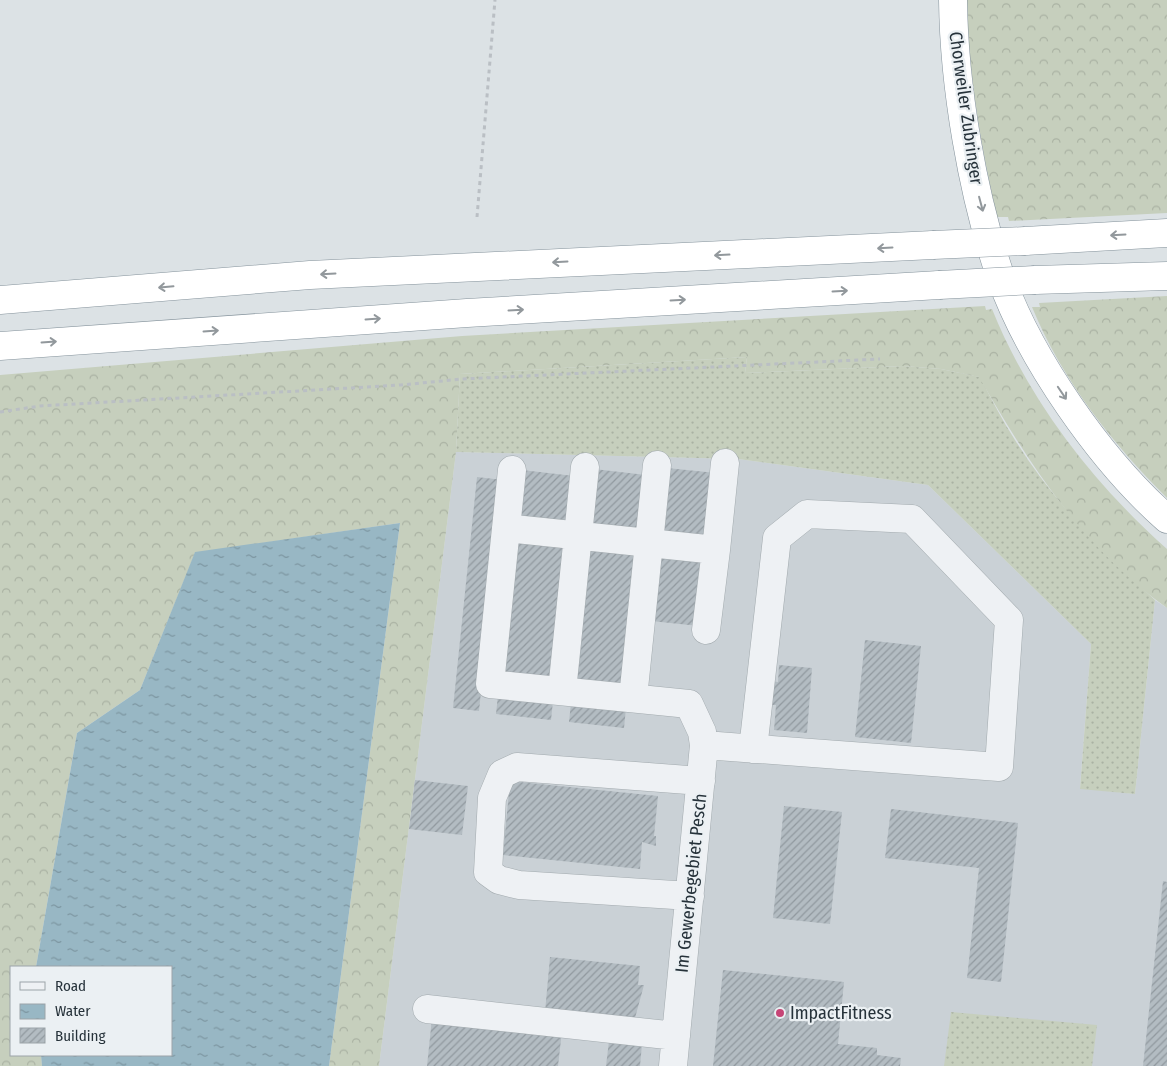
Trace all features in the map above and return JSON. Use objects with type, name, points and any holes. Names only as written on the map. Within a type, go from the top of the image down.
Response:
[{"type":"highway","name":"Chorweiler Zubringer","points":[[953,0],[955,46],[966,133],[976,188],[1003,282],[1017,314],[1042,359],[1085,428],[1134,487],[1167,519]]},
{"type":"highway","points":[[0,300],[310,275],[1167,233]]},
{"type":"highway","points":[[0,346],[457,314],[939,285],[1167,276]]},
{"type":"street","points":[[706,630],[725,463]]},
{"type":"street","points":[[512,470],[490,684],[633,698],[657,465]]},
{"type":"street","points":[[562,691],[585,467]]},
{"type":"street","points":[[704,746],[998,767],[1009,620],[912,519],[807,514],[777,538],[753,749]]},
{"type":"street","points":[[506,528],[716,550]]},
{"type":"street","name":"Im Gewerbegebiet Pesch","points":[[633,698],[689,704],[702,732],[704,746],[673,1066]]},
{"type":"street","points":[[690,896],[519,885],[499,880],[488,872],[492,798],[502,774],[517,767],[701,781]]},
{"type":"street","points":[[427,1009],[676,1036]]},
{"type":"path","points":[[477,217],[495,0]]},
{"type":"path","points":[[0,412],[40,406],[400,385],[462,379],[880,359]]},
{"type":"shaded area","points":[[456,452],[738,459],[928,485],[1091,644],[1080,788],[1135,794],[1155,600],[1167,608],[1167,1066],[379,1066]]},
{"type":"green space","points":[[967,0],[1167,0],[1167,213],[1009,221],[1008,217],[997,217],[976,109],[970,55]]},
{"type":"green space","points":[[1167,296],[1167,498],[1108,433],[1073,385],[1044,334],[1032,307],[1040,307],[1039,303]]},
{"type":"green space","points":[[985,306],[986,310],[992,309],[1007,343],[1025,376],[1044,408],[1066,439],[1114,497],[1167,549],[1167,608],[1137,585],[1084,532],[1038,473],[979,377],[941,369],[903,366],[745,373],[747,357],[460,374],[456,452],[379,1066],[329,1066],[400,523],[195,553],[140,690],[77,733],[36,966],[10,966],[10,1056],[41,1056],[42,1066],[0,1066],[0,375],[462,336]]},
{"type":"green space","points":[[747,357],[745,373],[903,366],[941,369],[980,377],[1010,432],[1062,505],[1098,544],[1155,600],[1135,794],[1080,789],[1091,644],[928,485],[738,459],[456,452],[460,374]]},
{"type":"green space","points":[[951,1012],[1097,1025],[1092,1066],[944,1066]]},
{"type":"water","points":[[400,523],[329,1066],[42,1066],[41,1056],[172,1056],[172,966],[36,966],[77,733],[140,690],[195,552]]},
{"type":"building","points":[[667,468],[716,473],[708,538],[660,533]]},
{"type":"building","points":[[594,469],[646,475],[640,532],[588,526]]},
{"type":"building","points":[[522,470],[574,476],[568,525],[517,519]]},
{"type":"building","points":[[477,477],[503,480],[479,711],[453,708]]},
{"type":"building","points":[[516,539],[567,544],[553,681],[502,675]]},
{"type":"building","points":[[588,546],[640,551],[626,687],[574,682]]},
{"type":"building","points":[[659,554],[707,560],[699,626],[651,621]]},
{"type":"building","points":[[865,640],[921,646],[911,743],[855,737]]},
{"type":"building","points":[[779,665],[812,668],[807,733],[774,730],[776,705],[769,705],[771,681],[778,682]]},
{"type":"building","points":[[498,695],[553,701],[551,720],[496,714]]},
{"type":"building","points":[[571,703],[626,708],[624,728],[569,722]]},
{"type":"building","points":[[415,780],[468,786],[462,835],[409,829]]},
{"type":"building","points":[[510,781],[658,796],[654,836],[656,836],[656,846],[642,842],[640,869],[503,855]]},
{"type":"building","points":[[784,806],[842,812],[830,924],[773,918]]},
{"type":"building","points":[[891,809],[1018,823],[1001,982],[967,978],[979,868],[885,858]]},
{"type":"building","points":[[1163,881],[1167,882],[1167,1066],[1143,1066]]},
{"type":"building","points":[[550,957],[640,966],[638,985],[644,985],[635,1018],[545,1012]]},
{"type":"building","name":"ImpactFitness","points":[[723,970],[844,982],[838,1044],[877,1048],[877,1055],[901,1058],[900,1066],[713,1066]]},
{"type":"building","points":[[432,1018],[562,1031],[558,1066],[427,1066]]},
{"type":"building","points":[[609,1041],[642,1044],[640,1066],[606,1066]]},
{"type":"place","name":"ImpactFitness","points":[[780,1013]]}]
